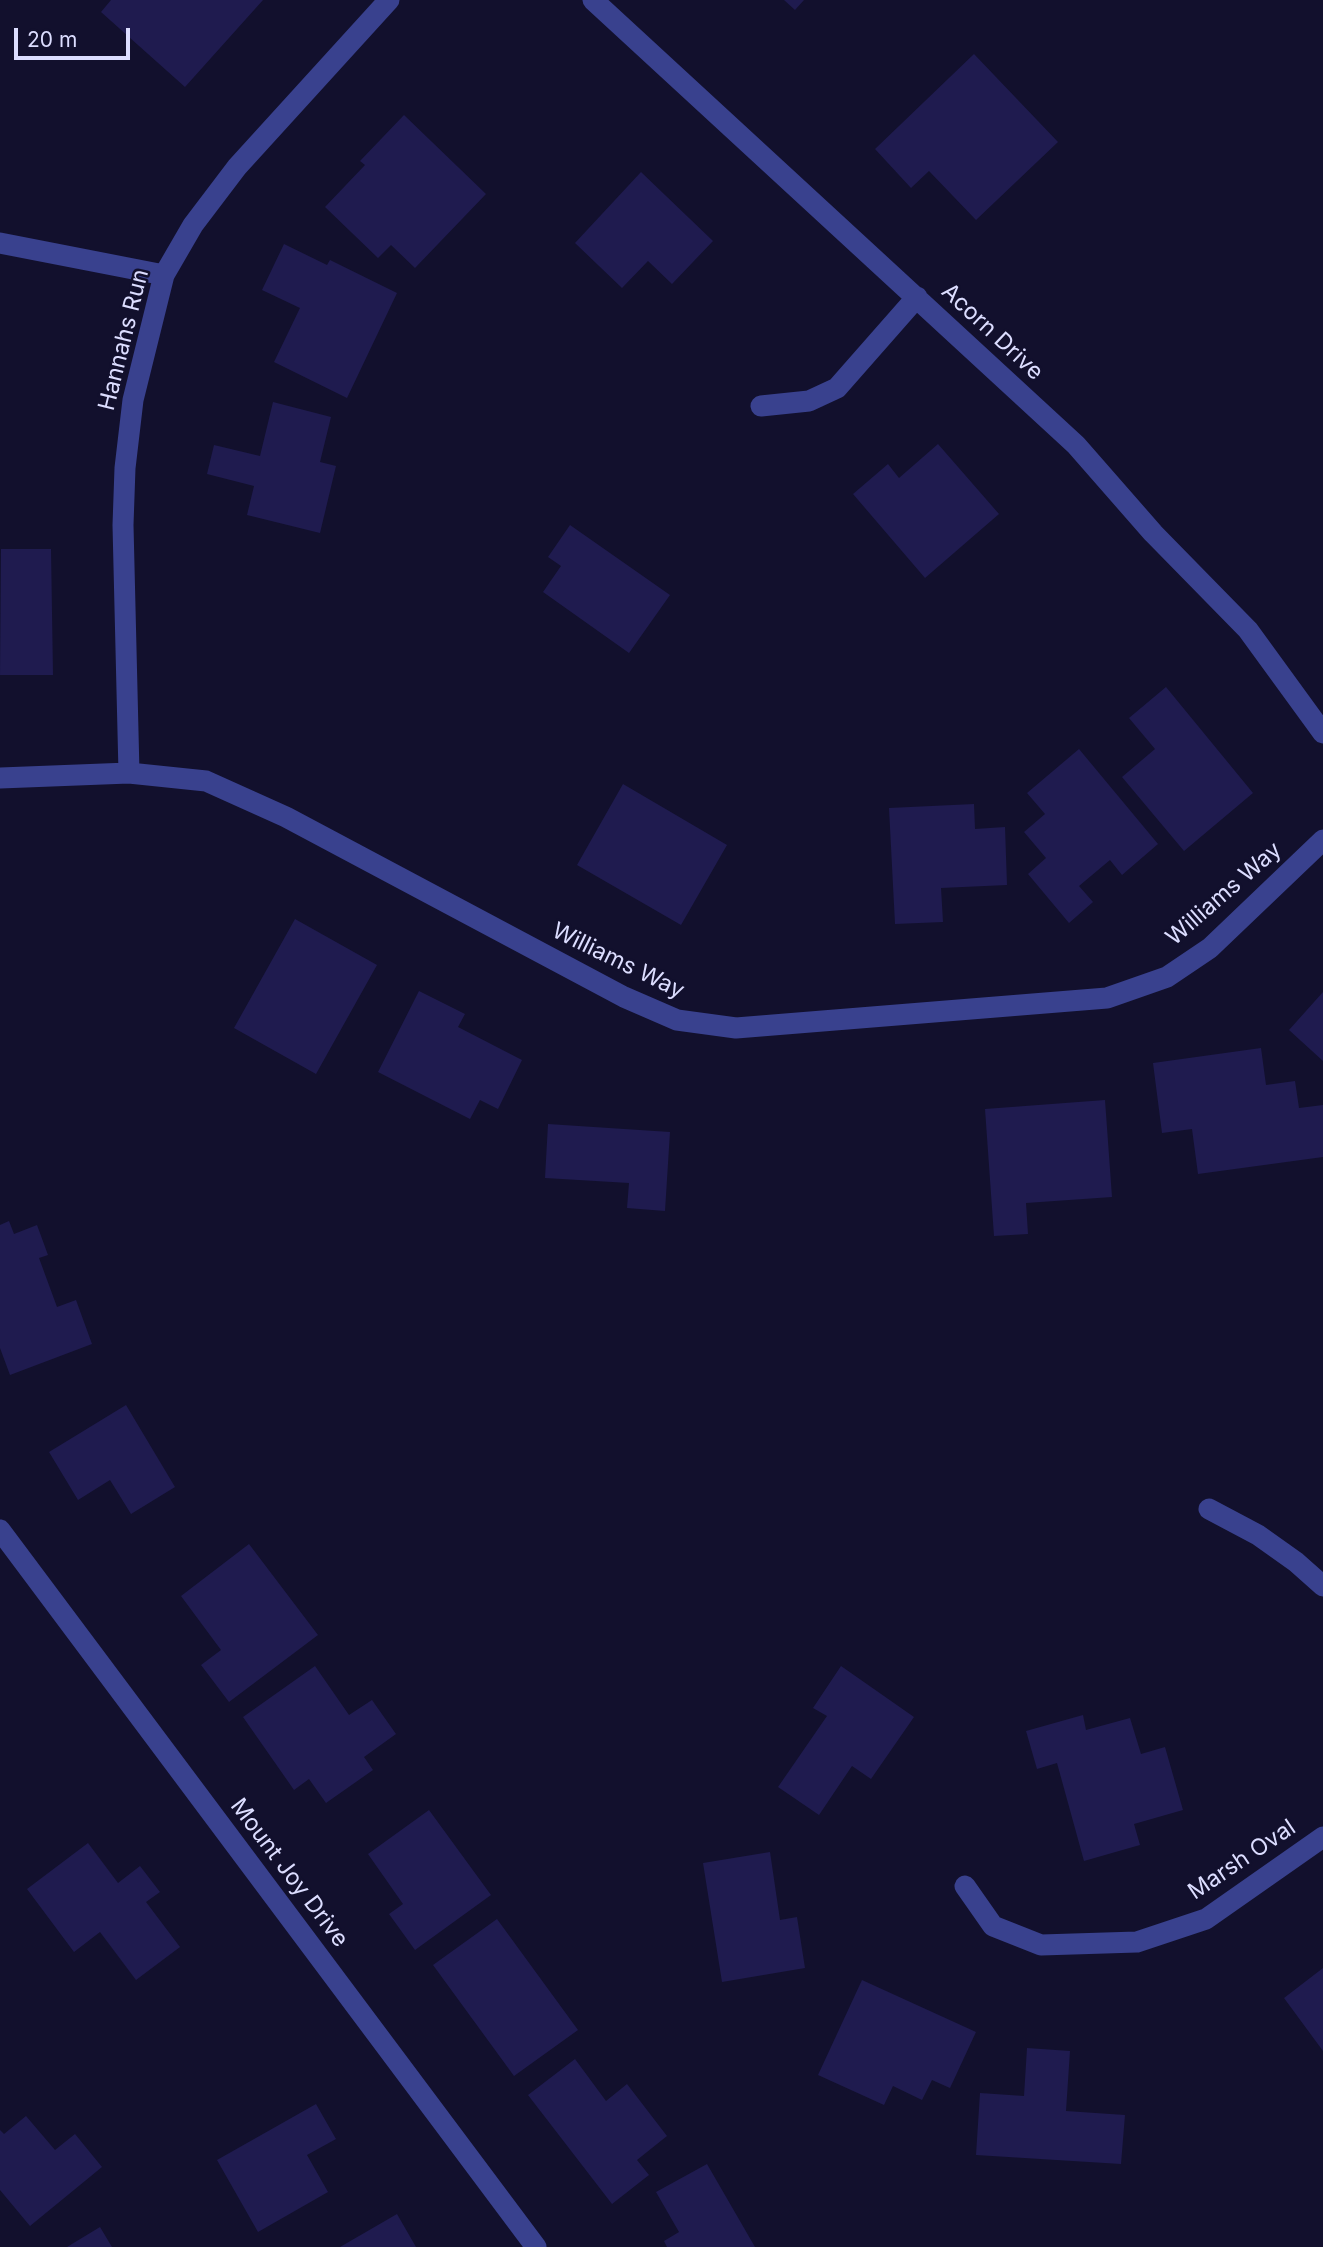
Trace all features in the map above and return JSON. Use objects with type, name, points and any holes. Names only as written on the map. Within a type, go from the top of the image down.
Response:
[{"type":"street","name":"Hannahs Run","points":[[129,773],[123,525],[125,468],[133,400],[164,275],[193,225],[237,167],[389,0]]},
{"type":"street","name":"Acorn Drive","points":[[593,0],[1076,445],[1153,533],[1248,630],[1323,733]]},
{"type":"street","points":[[0,243],[164,275]]},
{"type":"street","points":[[761,406],[809,401],[837,388],[917,298]]},
{"type":"street","name":"Williams Way","points":[[0,778],[129,773],[206,782],[285,817],[624,998],[677,1020],[736,1028],[1107,998],[1167,977],[1210,948],[1323,840]]},
{"type":"street","points":[[1209,1509],[1258,1535],[1296,1562],[1323,1587]]},
{"type":"street","name":"Mount Joy Drive","points":[[0,1530],[536,2247]]},
{"type":"street","name":"Marsh Oval","points":[[965,1886],[993,1926],[1041,1945],[1137,1942],[1206,1919],[1323,1837]]},
{"type":"building","points":[[111,0],[263,0],[185,87],[101,12]]},
{"type":"building","points":[[784,0],[804,0],[795,10]]},
{"type":"building","points":[[974,54],[1058,142],[976,220],[929,171],[911,188],[875,149]]},
{"type":"building","points":[[404,115],[486,194],[415,268],[391,245],[378,258],[325,207],[365,165],[360,161]]},
{"type":"building","points":[[641,172],[713,241],[672,284],[648,261],[622,288],[575,243]]},
{"type":"building","points":[[284,244],[327,265],[330,260],[397,293],[347,398],[274,362],[300,308],[262,290]]},
{"type":"building","points":[[273,402],[331,417],[320,462],[336,466],[320,533],[247,515],[254,486],[207,474],[214,445],[260,456]]},
{"type":"building","points":[[938,444],[999,514],[925,578],[853,494],[888,464],[899,478]]},
{"type":"building","points":[[570,525],[670,595],[629,653],[543,592],[561,566],[548,557]]},
{"type":"building","points":[[1,549],[51,549],[53,675],[0,675]]},
{"type":"building","points":[[1166,687],[1253,793],[1184,851],[1122,777],[1155,749],[1129,718]]},
{"type":"building","points":[[1079,749],[1158,844],[1122,875],[1110,860],[1079,886],[1093,902],[1069,923],[1028,874],[1046,858],[1024,832],[1045,814],[1027,793]]},
{"type":"building","points":[[623,784],[727,845],[681,925],[577,865]]},
{"type":"building","points":[[974,804],[975,829],[1005,827],[1007,885],[941,888],[943,922],[895,924],[889,808]]},
{"type":"building","points":[[295,919],[377,965],[316,1074],[234,1028]]},
{"type":"building","points":[[419,991],[465,1014],[458,1027],[522,1060],[498,1109],[480,1100],[470,1119],[378,1072]]},
{"type":"building","points":[[1323,992],[1323,1061],[1289,1030]]},
{"type":"building","points":[[1261,1048],[1266,1085],[1295,1081],[1299,1108],[1323,1105],[1323,1157],[1198,1174],[1192,1129],[1162,1133],[1153,1063]]},
{"type":"building","points":[[1105,1100],[1112,1197],[1026,1203],[1028,1234],[994,1236],[985,1109]]},
{"type":"building","points":[[548,1124],[670,1132],[665,1211],[627,1208],[629,1183],[545,1178]]},
{"type":"building","points":[[9,1221],[14,1234],[37,1225],[48,1255],[39,1258],[57,1307],[76,1300],[92,1344],[10,1375],[0,1348],[0,1225]]},
{"type":"building","points":[[126,1405],[175,1487],[131,1514],[110,1480],[78,1500],[49,1452]]},
{"type":"building","points":[[249,1544],[318,1635],[229,1702],[201,1665],[221,1650],[181,1596]]},
{"type":"building","points":[[315,1666],[349,1715],[372,1700],[396,1734],[364,1757],[373,1770],[326,1803],[309,1779],[294,1790],[243,1717]]},
{"type":"building","points":[[841,1666],[914,1717],[871,1779],[852,1766],[819,1815],[778,1787],[827,1716],[813,1708]]},
{"type":"building","points":[[1083,1715],[1086,1730],[1130,1718],[1141,1754],[1165,1747],[1183,1810],[1134,1824],[1140,1845],[1084,1861],[1057,1763],[1037,1769],[1026,1731]]},
{"type":"building","points":[[429,1810],[491,1895],[415,1950],[389,1914],[403,1904],[368,1854]]},
{"type":"building","points":[[88,1843],[118,1883],[140,1866],[160,1892],[146,1902],[180,1947],[136,1980],[100,1932],[74,1952],[27,1889]]},
{"type":"building","points":[[770,1852],[780,1920],[797,1917],[805,1968],[722,1982],[703,1863]]},
{"type":"building","points":[[497,1919],[578,2030],[514,2076],[433,1965]]},
{"type":"building","points":[[1323,1968],[1323,2051],[1284,1998]]},
{"type":"building","points":[[862,1980],[976,2032],[950,2088],[932,2080],[922,2100],[893,2086],[884,2105],[818,2075]]},
{"type":"building","points":[[1027,2048],[1070,2051],[1066,2111],[1125,2115],[1121,2164],[976,2155],[980,2093],[1024,2096]]},
{"type":"building","points":[[575,2059],[606,2101],[627,2084],[667,2136],[637,2160],[649,2175],[612,2204],[528,2095]]},
{"type":"building","points":[[316,2104],[336,2139],[307,2155],[328,2192],[258,2232],[217,2160]]},
{"type":"building","points":[[26,2116],[55,2150],[75,2134],[102,2167],[30,2226],[0,2190],[0,2130],[4,2134]]},
{"type":"building","points":[[707,2164],[755,2247],[667,2247],[664,2241],[679,2232],[656,2192]]},
{"type":"building","points":[[397,2214],[416,2247],[340,2247]]},
{"type":"building","points":[[100,2227],[112,2247],[67,2247]]}]
